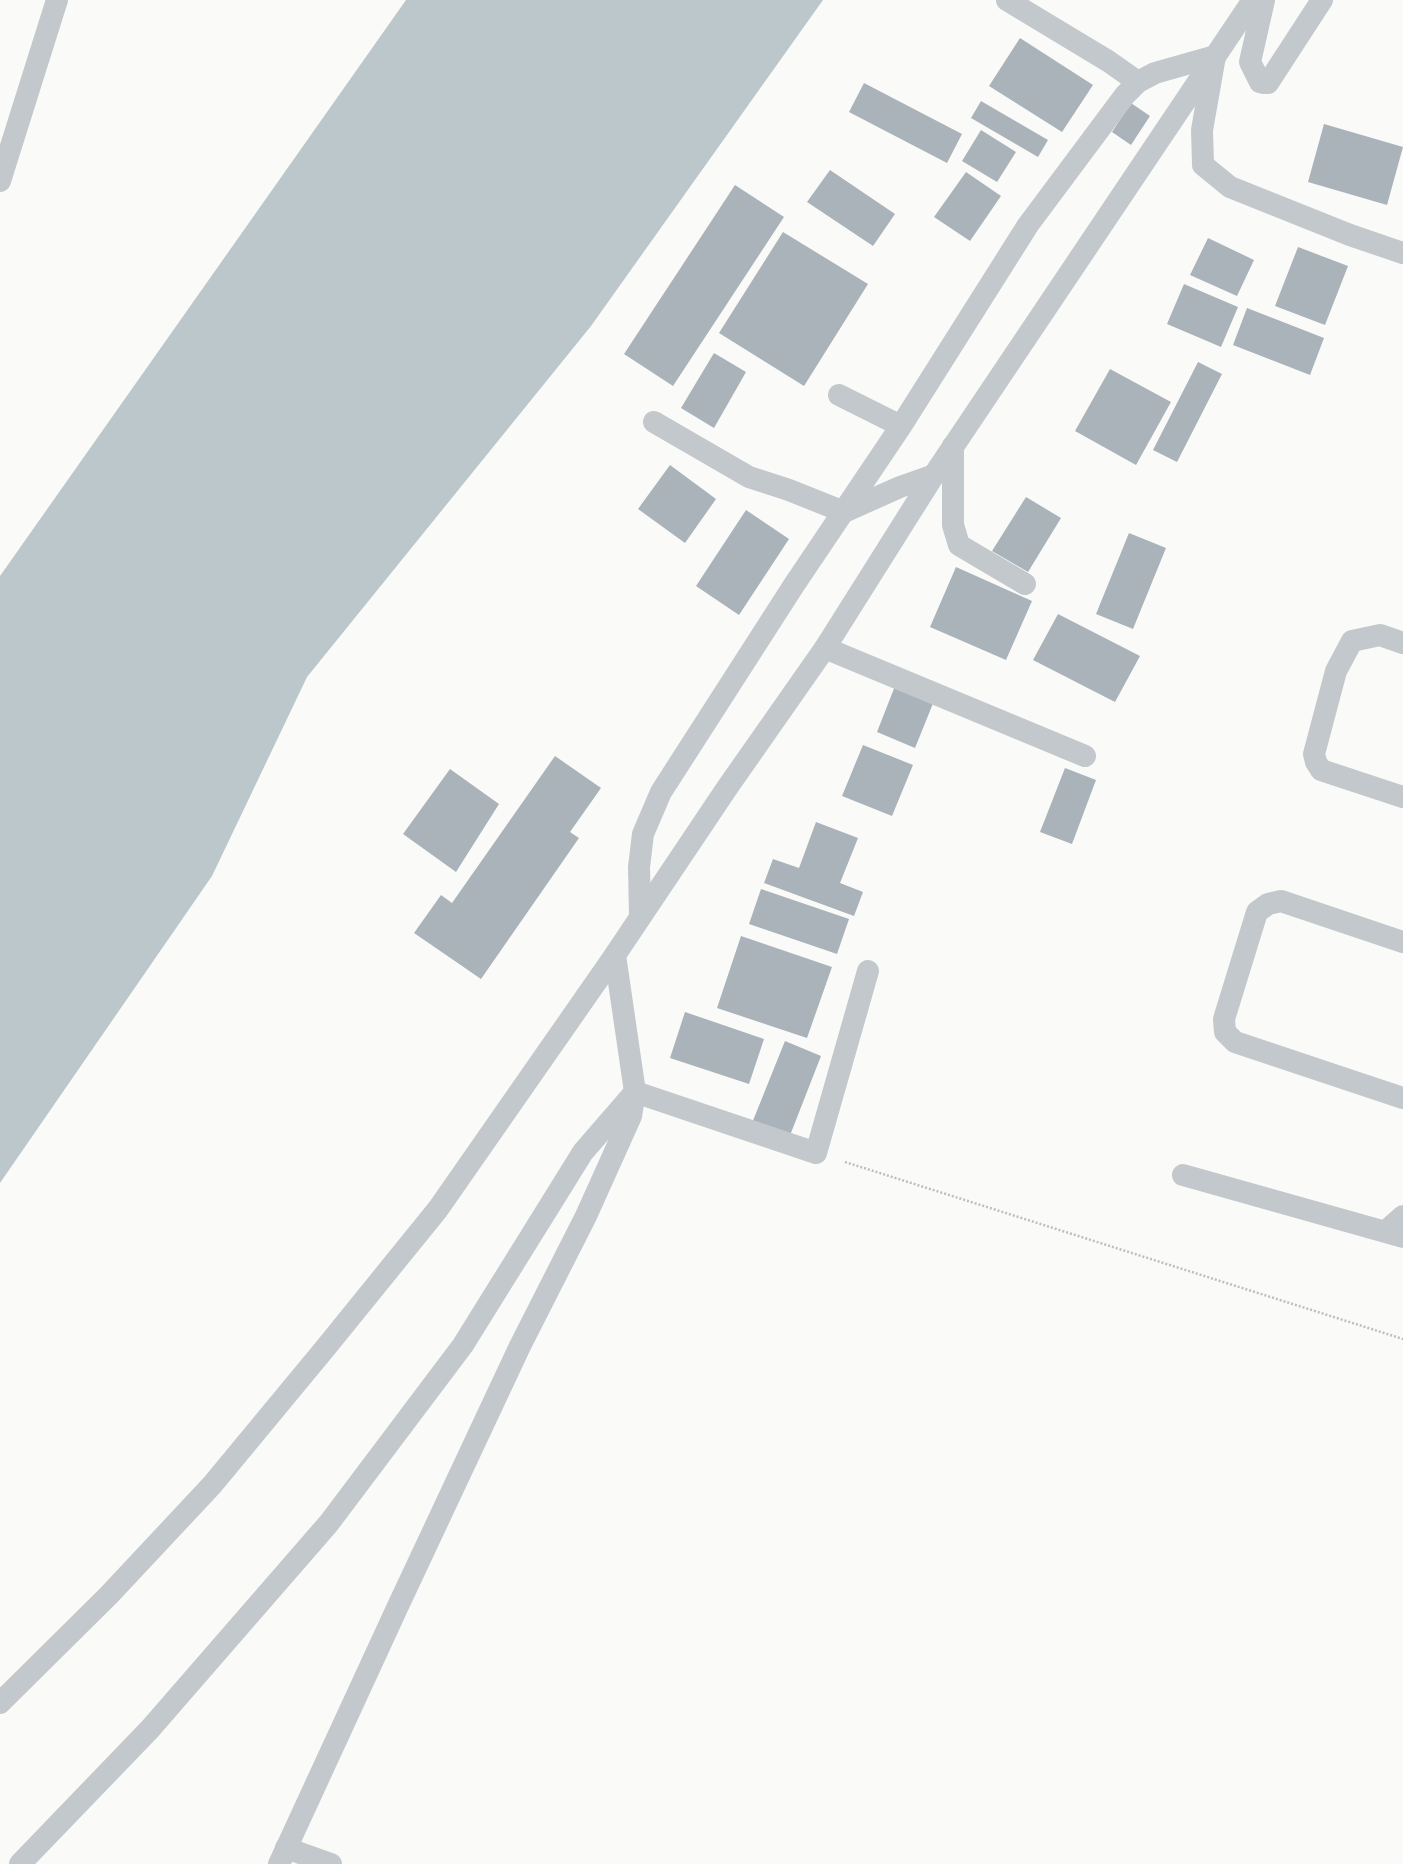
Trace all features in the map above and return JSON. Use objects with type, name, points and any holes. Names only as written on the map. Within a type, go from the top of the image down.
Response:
[{"type":"street","points":[[0,181],[57,0]]},
{"type":"street","points":[[1007,0],[1108,61],[1138,82]]},
{"type":"street","points":[[0,1703],[108,1595],[212,1485],[438,1209],[615,955],[727,788],[825,648],[934,475],[1253,0]]},
{"type":"street","points":[[1264,0],[1250,62],[1260,82],[1264,83],[1268,83],[1322,0]]},
{"type":"street","points":[[640,916],[639,867],[643,834],[661,792],[794,585],[901,426],[1028,225],[1125,95],[1138,82],[1155,73],[1215,56]]},
{"type":"street","points":[[1215,56],[1202,130],[1203,165],[1230,186],[1350,235],[1403,253]]},
{"type":"street","points":[[839,395],[901,426]]},
{"type":"street","points":[[654,422],[749,477],[789,490],[844,512],[900,487],[934,475]]},
{"type":"street","points":[[954,446],[954,525],[959,545],[1025,584]]},
{"type":"street","points":[[1403,643],[1380,635],[1352,640],[1336,671],[1314,754],[1316,762],[1322,770],[1403,797]]},
{"type":"street","points":[[825,648],[1084,756]]},
{"type":"street","points":[[1403,942],[1281,901],[1268,904],[1257,912],[1224,1019],[1224,1032],[1235,1042],[1403,1098]]},
{"type":"street","points":[[331,1864],[282,1856],[520,1346],[586,1216],[631,1116],[634,1092],[615,955]]},
{"type":"street","points":[[634,1092],[816,1153],[868,971]]},
{"type":"street","points":[[20,1864],[150,1729],[329,1523],[463,1345],[583,1152],[634,1092]]},
{"type":"street","points":[[1183,1175],[1394,1234],[1403,1216]]},
{"type":"path","points":[[816,1153],[1403,1339]]},
{"type":"shaded area","points":[[406,0],[823,0],[591,326],[307,677],[212,876],[0,1183],[0,576]]},
{"type":"building","points":[[1020,38],[1093,85],[1062,132],[989,86]]},
{"type":"building","points":[[864,83],[962,134],[947,163],[849,112]]},
{"type":"building","points":[[981,101],[1048,140],[1038,157],[971,118]]},
{"type":"building","points":[[1131,103],[1150,116],[1131,145],[1112,132]]},
{"type":"building","points":[[1324,124],[1403,147],[1387,205],[1308,182]]},
{"type":"building","points":[[981,130],[1016,152],[997,182],[962,161]]},
{"type":"building","points":[[830,170],[895,214],[873,246],[807,202]]},
{"type":"building","points":[[966,172],[1001,196],[970,241],[934,217]]},
{"type":"building","points":[[735,185],[784,217],[673,386],[624,354]]},
{"type":"building","points":[[783,232],[868,284],[804,386],[719,333]]},
{"type":"building","points":[[1208,238],[1254,260],[1237,296],[1190,275]]},
{"type":"building","points":[[1298,247],[1348,266],[1325,325],[1275,306]]},
{"type":"building","points":[[1184,284],[1238,307],[1221,347],[1167,324]]},
{"type":"building","points":[[1247,308],[1324,338],[1310,375],[1233,345]]},
{"type":"building","points":[[714,353],[746,372],[714,428],[681,408]]},
{"type":"building","points":[[1198,362],[1222,374],[1177,462],[1153,450]]},
{"type":"building","points":[[1110,369],[1171,402],[1136,465],[1075,431]]},
{"type":"building","points":[[670,465],[716,499],[685,543],[638,509]]},
{"type":"building","points":[[1026,497],[1061,518],[1028,572],[992,551]]},
{"type":"building","points":[[746,510],[789,539],[739,615],[696,586]]},
{"type":"building","points":[[1129,533],[1166,548],[1133,629],[1096,614]]},
{"type":"building","points":[[956,567],[1032,601],[1006,660],[930,627]]},
{"type":"building","points":[[1058,614],[1140,656],[1115,702],[1033,660]]},
{"type":"building","points":[[895,686],[934,701],[915,748],[877,732]]},
{"type":"building","points":[[863,745],[913,765],[892,816],[842,796]]},
{"type":"building","points":[[555,756],[601,788],[570,832],[579,838],[481,979],[414,933],[441,895],[452,903]]},
{"type":"building","points":[[1065,768],[1096,780],[1072,844],[1040,832]]},
{"type":"building","points":[[450,769],[499,804],[456,872],[403,834]]},
{"type":"building","points":[[816,822],[858,838],[840,883],[863,892],[854,916],[764,883],[773,859],[799,868]]},
{"type":"building","points":[[761,889],[849,919],[837,954],[749,924]]},
{"type":"building","points":[[741,936],[832,967],[807,1038],[717,1008]]},
{"type":"building","points":[[685,1012],[764,1039],[749,1084],[670,1058]]},
{"type":"building","points":[[785,1041],[821,1056],[789,1138],[752,1123]]}]
